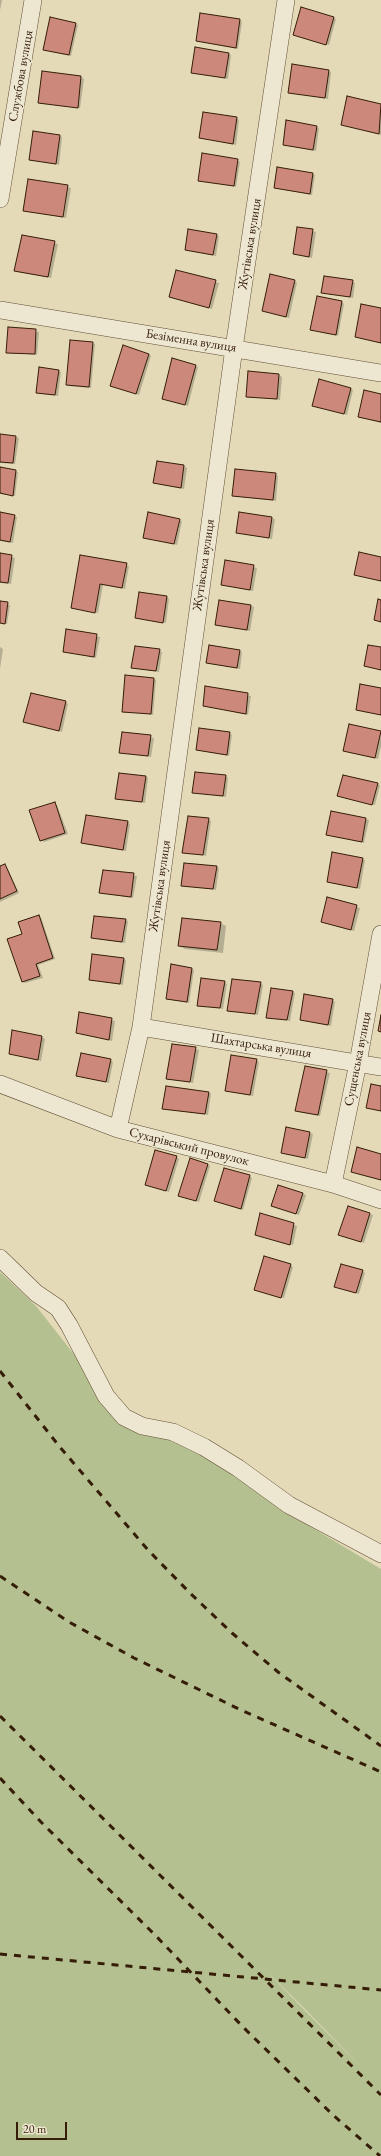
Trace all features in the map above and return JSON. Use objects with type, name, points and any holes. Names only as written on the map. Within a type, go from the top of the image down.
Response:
[{"type":"street","name":"Службова вулиця","points":[[0,199],[34,0]]},
{"type":"street","name":"Жутівська вулиця","points":[[118,1129],[141,1027],[234,348],[286,0]]},
{"type":"street","name":"Безіменна вулиця","points":[[0,310],[381,373]]},
{"type":"street","name":"Сущенська вулиця","points":[[333,1184],[358,1063],[381,934]]},
{"type":"street","name":"Шахтарська вулиця","points":[[141,1027],[381,1067]]},
{"type":"street","name":"Сухарівський провулок","points":[[0,1084],[118,1129],[333,1184],[381,1200]]},
{"type":"street","points":[[0,1258],[36,1293],[58,1308],[69,1325],[106,1396],[124,1417],[142,1426],[173,1432],[204,1447],[238,1468],[289,1504],[381,1554]]},
{"type":"green space","points":[[0,1272],[36,1306],[121,1414],[185,1442],[301,1521],[381,1569],[381,2156],[0,2156]],"holes":[[[261,1966],[304,2008],[370,2076]]]},
{"type":"building","points":[[301,7],[334,17],[326,45],[293,35]]},
{"type":"building","points":[[200,13],[240,19],[236,48],[196,41]]},
{"type":"building","points":[[50,17],[76,23],[69,55],[43,50]]},
{"type":"building","points":[[195,47],[229,53],[225,78],[191,73]]},
{"type":"building","points":[[292,64],[329,70],[325,98],[288,93]]},
{"type":"building","points":[[42,71],[81,76],[78,108],[38,103]]},
{"type":"building","points":[[347,96],[381,104],[379,134],[341,125]]},
{"type":"building","points":[[203,112],[237,117],[233,144],[199,138]]},
{"type":"building","points":[[286,120],[317,126],[313,150],[283,145]]},
{"type":"building","points":[[33,131],[60,135],[56,164],[29,160]]},
{"type":"building","points":[[202,153],[238,159],[234,186],[198,181]]},
{"type":"building","points":[[277,167],[313,173],[310,194],[274,188]]},
{"type":"building","points":[[28,179],[68,185],[63,217],[23,211]]},
{"type":"building","points":[[297,227],[313,229],[309,257],[293,254]]},
{"type":"building","points":[[188,229],[217,234],[213,255],[185,250]]},
{"type":"building","points":[[22,235],[55,241],[48,277],[14,271]]},
{"type":"building","points":[[176,270],[216,280],[209,308],[169,297]]},
{"type":"building","points":[[270,274],[295,280],[286,317],[262,311]]},
{"type":"building","points":[[324,276],[353,280],[350,297],[321,293]]},
{"type":"building","points":[[317,296],[342,301],[336,335],[310,330]]},
{"type":"building","points":[[361,304],[381,308],[381,343],[355,337]]},
{"type":"building","points":[[8,327],[36,329],[35,354],[6,353]]},
{"type":"building","points":[[70,340],[93,342],[89,387],[66,385]]},
{"type":"building","points":[[123,345],[149,354],[136,394],[110,386]]},
{"type":"building","points":[[172,358],[196,365],[185,405],[162,399]]},
{"type":"building","points":[[39,367],[59,370],[55,395],[36,393]]},
{"type":"building","points":[[248,371],[279,374],[277,399],[246,397]]},
{"type":"building","points":[[319,379],[351,388],[344,414],[312,406]]},
{"type":"building","points":[[364,390],[381,394],[381,422],[358,417]]},
{"type":"building","points":[[0,434],[16,436],[13,463],[0,462]]},
{"type":"building","points":[[157,461],[184,465],[181,488],[153,483]]},
{"type":"building","points":[[0,467],[16,470],[13,496],[0,493]]},
{"type":"building","points":[[235,469],[276,473],[273,500],[232,496]]},
{"type":"building","points":[[0,512],[15,515],[10,542],[0,540]]},
{"type":"building","points":[[148,512],[180,519],[174,544],[143,538]]},
{"type":"building","points":[[239,512],[272,517],[269,538],[236,533]]},
{"type":"building","points":[[359,552],[381,557],[381,581],[354,575]]},
{"type":"building","points":[[0,553],[12,555],[8,583],[0,582]]},
{"type":"building","points":[[80,555],[127,563],[122,588],[100,584],[95,613],[71,608]]},
{"type":"building","points":[[225,560],[254,565],[250,590],[221,585]]},
{"type":"building","points":[[139,592],[167,596],[163,623],[135,618]]},
{"type":"building","points":[[378,599],[381,600],[381,622],[374,620]]},
{"type":"building","points":[[219,600],[251,605],[247,630],[215,625]]},
{"type":"building","points":[[0,601],[8,602],[5,624],[0,623]]},
{"type":"building","points":[[66,629],[97,634],[94,657],[63,652]]},
{"type":"building","points":[[209,645],[240,650],[237,668],[206,663]]},
{"type":"building","points":[[368,645],[381,647],[381,670],[364,666]]},
{"type":"building","points":[[135,646],[160,649],[156,671],[131,668]]},
{"type":"building","points":[[125,675],[154,678],[151,714],[122,712]]},
{"type":"building","points":[[360,684],[381,688],[381,715],[356,710]]},
{"type":"building","points":[[205,686],[248,693],[246,714],[203,706]]},
{"type":"building","points":[[31,693],[66,701],[59,731],[23,722]]},
{"type":"building","points":[[349,724],[381,731],[375,758],[343,751]]},
{"type":"building","points":[[199,728],[230,732],[227,755],[196,750]]},
{"type":"building","points":[[122,732],[151,735],[148,756],[119,753]]},
{"type":"building","points":[[195,772],[226,775],[223,796],[192,793]]},
{"type":"building","points":[[119,773],[146,776],[142,802],[115,799]]},
{"type":"building","points":[[343,775],[378,783],[372,805],[337,796]]},
{"type":"building","points":[[55,802],[65,833],[40,841],[29,810]]},
{"type":"building","points":[[331,811],[366,818],[362,842],[326,835]]},
{"type":"building","points":[[86,815],[128,821],[123,850],[81,843]]},
{"type":"building","points":[[188,816],[209,818],[203,855],[182,853]]},
{"type":"building","points":[[332,852],[363,858],[357,888],[327,882]]},
{"type":"building","points":[[184,863],[217,866],[213,889],[181,886]]},
{"type":"building","points":[[5,864],[17,891],[0,899],[0,866]]},
{"type":"building","points":[[103,870],[134,873],[131,897],[99,893]]},
{"type":"building","points":[[327,897],[357,905],[351,930],[321,922]]},
{"type":"building","points":[[39,915],[53,958],[36,964],[40,976],[22,982],[7,939],[22,934],[18,922]]},
{"type":"building","points":[[94,916],[126,919],[122,942],[91,938]]},
{"type":"building","points":[[182,918],[221,922],[217,950],[178,946]]},
{"type":"building","points":[[92,954],[124,958],[120,984],[89,980]]},
{"type":"building","points":[[171,964],[192,968],[187,1002],[166,999]]},
{"type":"building","points":[[201,978],[225,981],[220,1008],[197,1006]]},
{"type":"building","points":[[232,979],[261,982],[255,1014],[227,1011]]},
{"type":"building","points":[[271,988],[293,991],[287,1020],[266,1018]]},
{"type":"building","points":[[304,994],[333,999],[328,1025],[300,1020]]},
{"type":"building","points":[[79,1012],[112,1018],[109,1040],[76,1033]]},
{"type":"building","points":[[381,1015],[381,1032],[378,1031]]},
{"type":"building","points":[[12,1030],[42,1036],[38,1060],[9,1054]]},
{"type":"building","points":[[172,1044],[196,1047],[190,1082],[166,1079]]},
{"type":"building","points":[[81,1053],[111,1059],[106,1082],[76,1076]]},
{"type":"building","points":[[231,1055],[257,1059],[250,1095],[225,1091]]},
{"type":"building","points":[[305,1066],[327,1070],[318,1115],[295,1111]]},
{"type":"building","points":[[371,1084],[381,1086],[381,1111],[366,1108]]},
{"type":"building","points":[[166,1086],[209,1092],[205,1114],[162,1109]]},
{"type":"building","points":[[286,1127],[310,1132],[305,1158],[281,1153]]},
{"type":"building","points":[[357,1147],[381,1154],[381,1180],[351,1172]]},
{"type":"building","points":[[155,1150],[177,1156],[166,1191],[145,1185]]},
{"type":"building","points":[[190,1158],[208,1164],[196,1201],[178,1196]]},
{"type":"building","points":[[224,1168],[250,1175],[241,1209],[214,1201]]},
{"type":"building","points":[[278,1185],[303,1193],[296,1214],[271,1206]]},
{"type":"building","points":[[348,1206],[370,1213],[361,1242],[338,1235]]},
{"type":"building","points":[[260,1213],[294,1223],[290,1245],[255,1235]]},
{"type":"building","points":[[264,1256],[291,1264],[281,1298],[254,1290]]},
{"type":"building","points":[[341,1264],[363,1270],[356,1293],[334,1287]]},
{"type":"railway","points":[[0,1371],[59,1446],[148,1550],[191,1594],[232,1633],[278,1672],[381,1746]]},
{"type":"railway","points":[[0,1576],[69,1622],[134,1658],[241,1710],[381,1772]]},
{"type":"railway","points":[[0,1716],[381,2095]]},
{"type":"railway","points":[[0,1778],[41,1822],[157,1937],[243,2027],[333,2115],[380,2156]]},
{"type":"railway","points":[[0,1954],[381,1990]]}]
